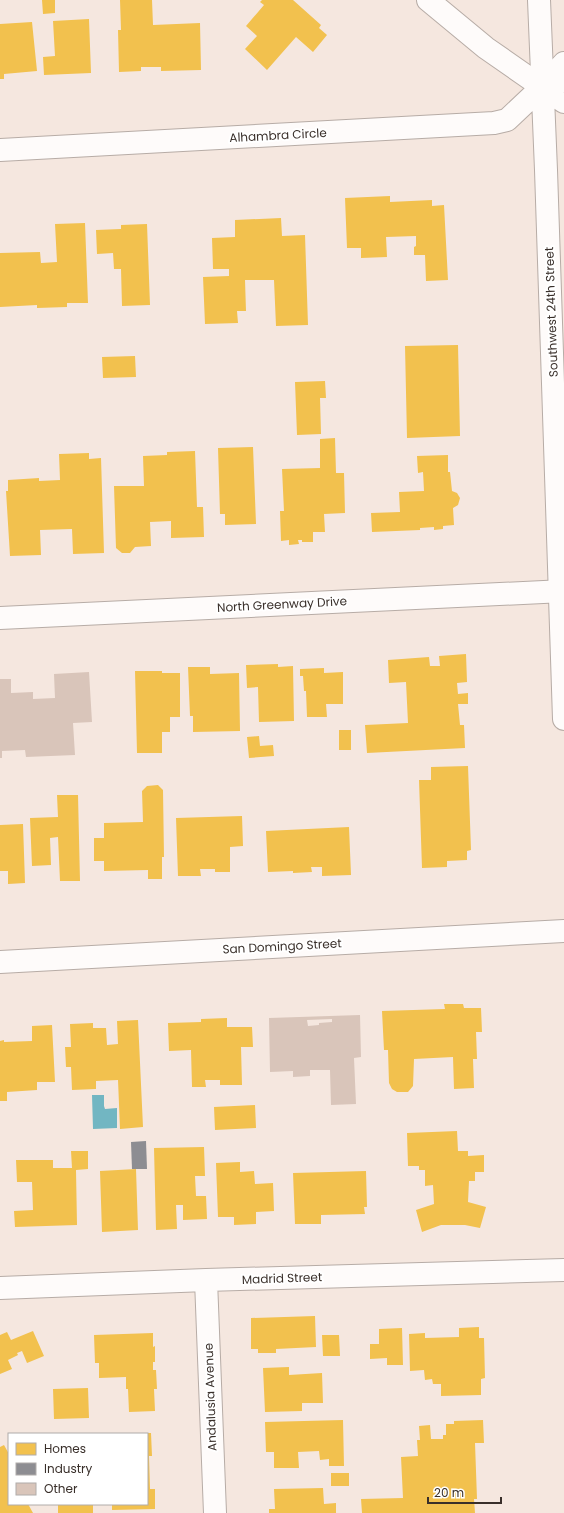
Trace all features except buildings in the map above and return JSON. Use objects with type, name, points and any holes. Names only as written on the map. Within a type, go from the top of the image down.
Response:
[{"type":"street","points":[[428,0],[486,48],[564,102]]},
{"type":"street","name":"Southwest 24th Street","points":[[540,0],[542,87],[562,591],[564,719]]},
{"type":"street","points":[[542,87],[564,63]]},
{"type":"street","name":"Alhambra Circle","points":[[0,150],[494,123],[507,120],[542,87],[564,81]]},
{"type":"street","name":"North Greenway Drive","points":[[0,618],[562,591]]},
{"type":"street","name":"San Domingo Street","points":[[0,962],[564,931]]},
{"type":"street","name":"Madrid Street","points":[[0,1288],[206,1280],[564,1270]]},
{"type":"street","name":"Andalusia Avenue","points":[[206,1280],[214,1513]]},
{"type":"water","points":[[92,1095],[104,1095],[105,1109],[117,1108],[117,1128],[93,1129]]}]
